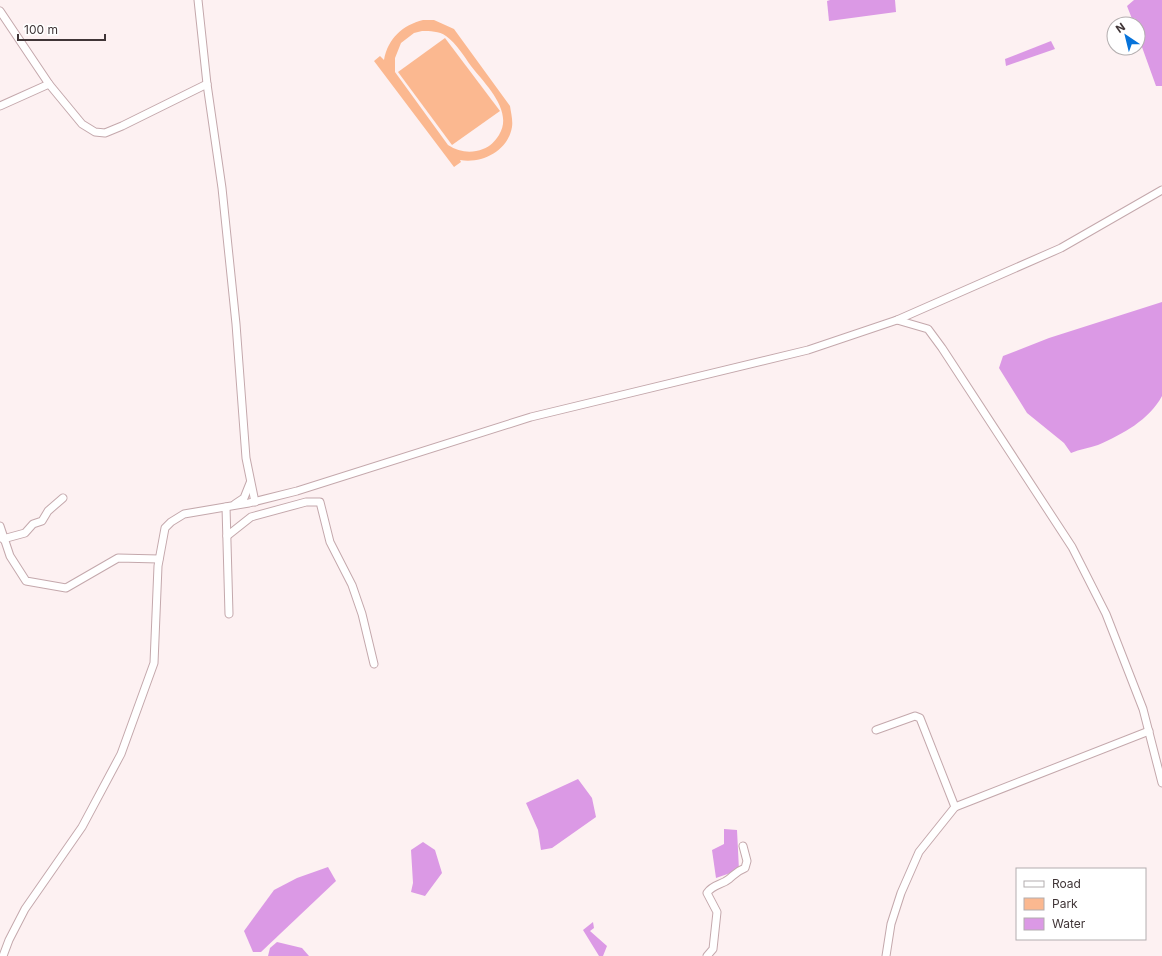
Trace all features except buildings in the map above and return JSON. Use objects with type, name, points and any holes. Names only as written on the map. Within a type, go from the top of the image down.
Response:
[{"type":"street","points":[[198,0],[207,84],[222,188],[236,324],[246,458],[255,502]]},
{"type":"street","points":[[0,11],[50,84],[82,124],[95,132],[104,133],[122,126],[207,84]]},
{"type":"street","points":[[0,106],[50,84]]},
{"type":"street","points":[[3,956],[9,940],[25,909],[82,826],[121,754],[154,662],[159,559],[165,528],[171,522],[184,514],[255,502],[297,491],[531,417],[808,350],[897,320],[1060,248],[1162,190]]},
{"type":"street","points":[[897,320],[928,329],[1072,547],[1106,614],[1143,709],[1162,784]]},
{"type":"street","points":[[229,507],[238,503],[248,492],[250,477]]},
{"type":"street","points":[[3,539],[25,533],[34,524],[42,521],[48,511],[63,498]]},
{"type":"street","points":[[227,536],[251,517],[306,502],[320,502],[330,542],[352,585],[362,614],[374,664]]},
{"type":"street","points":[[229,507],[227,536],[229,614]]},
{"type":"street","points":[[0,526],[3,539],[10,556],[26,581],[66,588],[118,558],[159,559]]},
{"type":"street","points":[[876,730],[915,716],[920,718],[955,807]]},
{"type":"street","points":[[886,956],[891,924],[901,893],[919,852],[955,807],[1149,731]]},
{"type":"street","points":[[707,956],[713,949],[717,912],[707,893],[711,887],[728,880],[734,872],[745,868],[747,861],[743,846]]},
{"type":"green space","points":[[423,20],[434,20],[454,29],[510,106],[512,127],[510,135],[500,149],[493,154],[477,160],[460,160],[461,162],[454,167],[374,61],[380,56],[384,60],[389,45],[393,39],[403,29]],"holes":[[[422,31],[440,33],[450,39],[496,98],[503,117],[503,126],[496,139],[486,148],[479,151],[465,152],[448,145],[395,72],[395,58],[401,43],[414,33]]]},
{"type":"green space","points":[[445,38],[500,111],[452,145],[398,72]]},
{"type":"water","points":[[895,0],[896,12],[829,21],[827,1]]},
{"type":"water","points":[[1134,0],[1162,0],[1162,86],[1156,86],[1145,56],[1146,16],[1131,16],[1127,6]]},
{"type":"water","points":[[1051,41],[1055,49],[1006,66],[1005,59]]},
{"type":"water","points":[[1162,302],[1162,396],[1157,405],[1143,419],[1126,431],[1098,445],[1071,453],[1064,443],[1027,413],[999,368],[1003,356],[1049,338]]},
{"type":"water","points":[[578,779],[592,798],[596,817],[552,848],[541,850],[538,830],[526,803]]},
{"type":"water","points":[[724,829],[737,830],[739,870],[716,878],[712,850],[724,844]]},
{"type":"water","points":[[423,842],[435,850],[442,873],[425,896],[411,892],[413,883],[411,850]]},
{"type":"water","points":[[328,867],[336,881],[261,952],[253,952],[244,931],[274,890],[297,878]]},
{"type":"water","points":[[593,922],[594,928],[590,931],[607,946],[603,956],[599,956],[583,930]]},
{"type":"water","points":[[277,942],[302,948],[309,956],[268,956],[270,948]]}]
